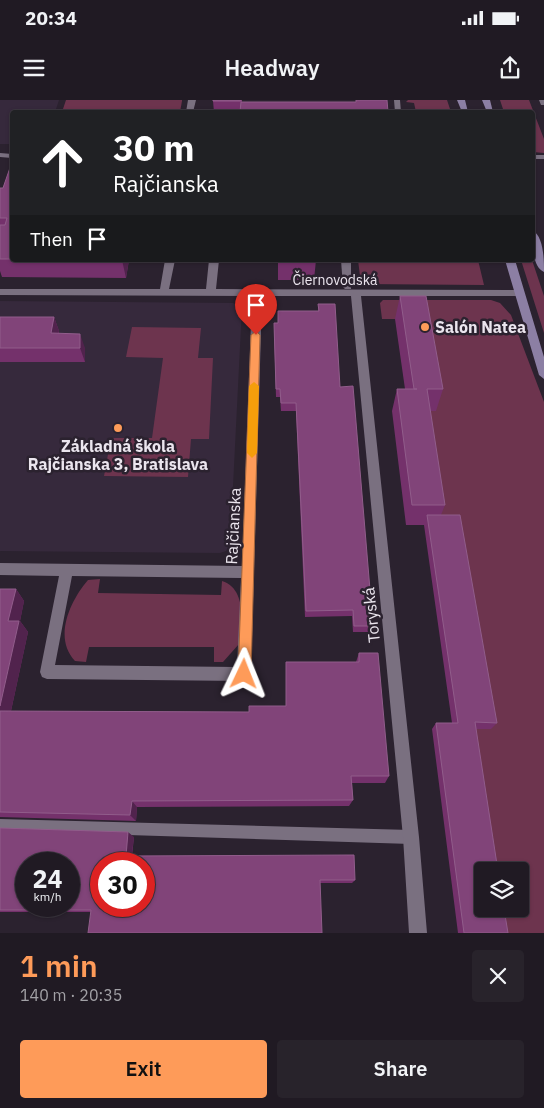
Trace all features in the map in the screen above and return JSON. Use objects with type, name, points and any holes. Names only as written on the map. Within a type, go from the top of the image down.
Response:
[{"type":"main road","points":[[535,242],[544,269]]},
{"type":"main road","points":[[511,262],[544,375]]},
{"type":"street","points":[[164,292],[170,262]]},
{"type":"street","points":[[211,293],[214,262]]},
{"type":"street","name":"Toryská","points":[[346,262],[352,290],[411,837],[418,933]]},
{"type":"street","name":"Čiernovodská","points":[[0,292],[257,294],[352,290],[519,293]]},
{"type":"street","name":"Rajčianska","points":[[0,570],[248,572],[257,294]]},
{"type":"street","points":[[67,570],[47,672],[244,674],[248,572]]},
{"type":"lane","points":[[0,825],[411,837]]},
{"type":"shaded area","points":[[0,100],[59,100],[56,110],[10,110],[10,144],[0,144]]},
{"type":"shaded area","points":[[66,100],[182,100],[180,110],[63,110]]},
{"type":"shaded area","points":[[408,100],[447,100],[450,110],[416,110],[414,103],[406,102]]},
{"type":"shaded area","points":[[500,100],[529,100],[533,110],[503,110]]},
{"type":"shaded area","points":[[535,116],[544,139],[544,153],[535,152]]},
{"type":"shaded area","points":[[358,262],[478,262],[484,285],[361,284]]},
{"type":"shaded area","points":[[522,262],[533,262],[544,296],[544,333]]},
{"type":"shaded area","points":[[383,300],[491,300],[500,303],[511,315],[544,402],[544,933],[501,933],[498,917],[529,917],[529,862],[490,862],[469,729],[491,728],[437,525],[420,411],[436,411],[420,319],[382,319],[380,303]]},
{"type":"shaded area","name":"Základná škola Rajčianska 3, Bratislava","points":[[0,301],[233,303],[242,307],[230,546],[226,551],[220,553],[0,551]]},
{"type":"shaded area","points":[[132,327],[201,328],[198,358],[213,358],[209,439],[191,439],[188,477],[104,476],[111,438],[152,438],[163,358],[126,357]]},
{"type":"shaded area","points":[[100,579],[98,593],[221,595],[222,581],[236,591],[239,599],[242,617],[239,644],[223,662],[214,662],[214,647],[89,647],[86,662],[75,661],[65,642],[66,620],[75,598],[88,580]]},
{"type":"building","points":[[241,100],[241,101],[213,101]]},
{"type":"building","points":[[356,100],[387,100],[388,110],[240,110],[241,102],[356,102]]},
{"type":"building","points":[[10,168],[10,259],[0,259],[0,225],[5,225],[7,218],[0,218],[0,188],[3,188]]},
{"type":"building","points":[[400,296],[426,296],[443,389],[427,389],[445,505],[412,505],[397,389],[414,389]]},
{"type":"building","points":[[318,304],[335,304],[340,387],[353,386],[373,626],[354,626],[353,610],[306,611],[296,403],[281,403],[280,389],[276,389],[274,323],[278,323],[278,311],[319,311]]},
{"type":"building","points":[[0,317],[54,317],[51,333],[80,334],[80,348],[0,348]]},
{"type":"building","points":[[427,515],[460,515],[497,723],[475,722],[497,862],[474,862],[474,917],[505,917],[508,933],[464,933],[436,723],[458,723]]},
{"type":"building","points":[[0,589],[16,589],[8,621],[19,621],[0,706]]},
{"type":"building","points":[[359,653],[378,653],[389,776],[351,776],[353,800],[132,801],[130,815],[0,812],[0,711],[249,712],[249,706],[286,706],[286,662],[359,662]]},
{"type":"building","points":[[0,828],[128,832],[126,852],[90,852],[90,910],[80,910],[80,852],[15,852],[15,910],[0,910]]},
{"type":"building","points":[[354,855],[355,880],[320,880],[322,933],[88,933],[90,917],[155,917],[155,856]]},
{"type":"slow traffic","points":[[252,453],[254,386]]},
{"type":"place","name":"Salón Natea","points":[[425,327]]},
{"type":"place","name":"Základná škola Rajčianska 3, Bratislava","points":[[118,428]]},
{"type":"route","points":[[244,674],[256,335]]}]
